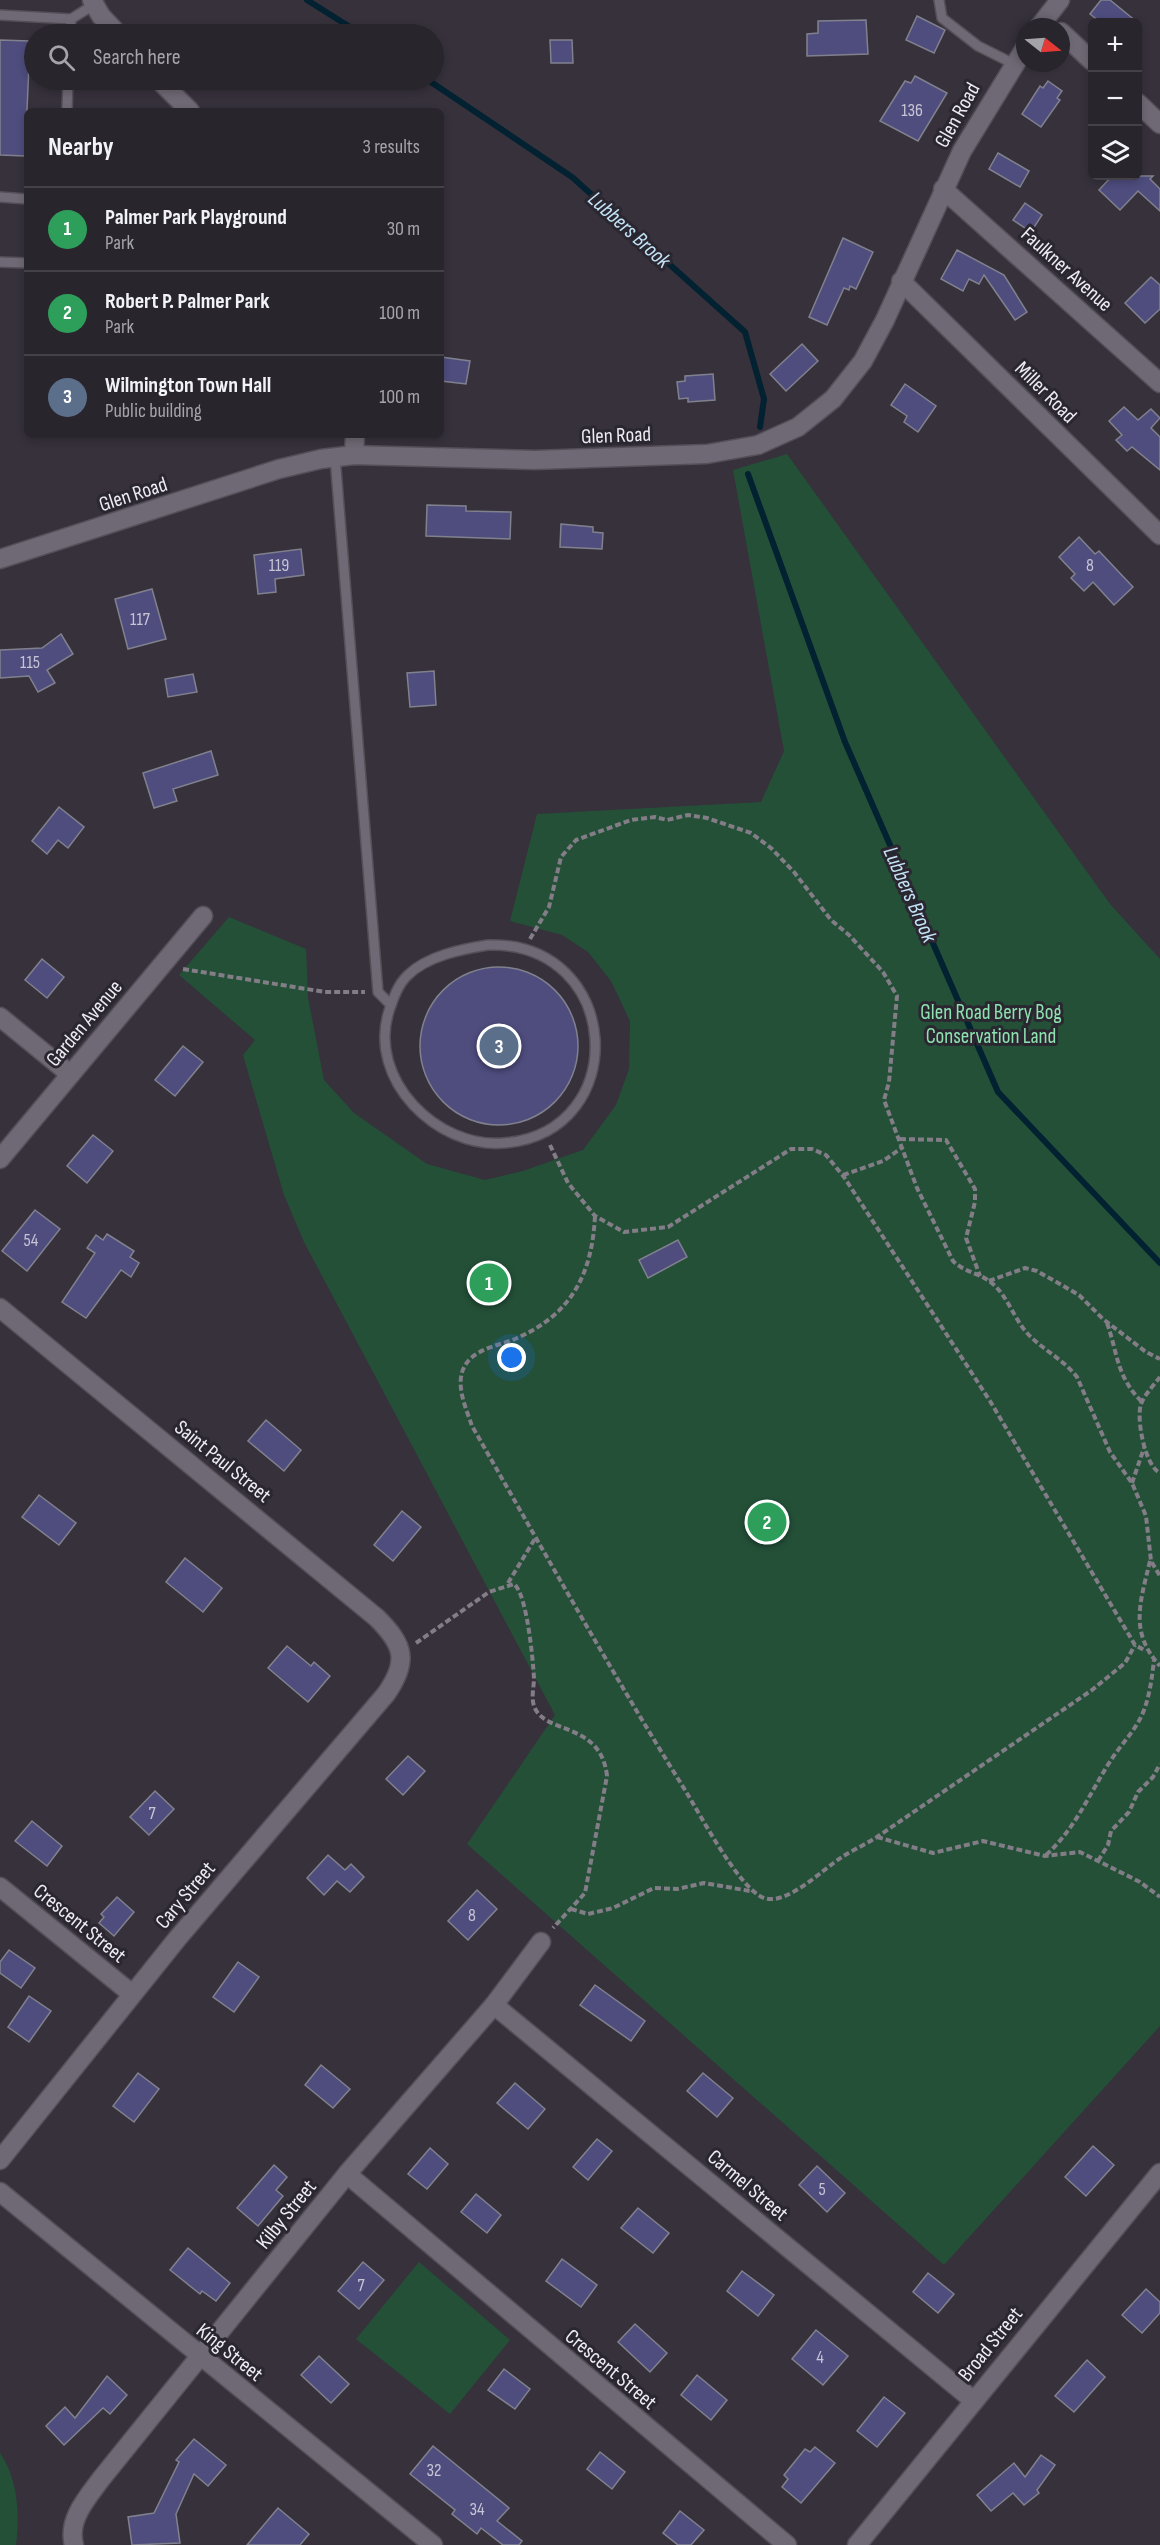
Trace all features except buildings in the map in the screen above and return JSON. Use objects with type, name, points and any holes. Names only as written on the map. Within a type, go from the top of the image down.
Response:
[{"type":"street","points":[[1050,18],[1060,0]]},
{"type":"street","points":[[93,2],[110,24]]},
{"type":"street","points":[[1070,40],[1088,57]]},
{"type":"street","name":"Glen Road","points":[[0,559],[279,470],[335,457],[354,455],[604,459],[707,454],[758,445],[798,427],[816,414],[848,382],[873,344],[943,189],[982,116],[1016,61]]},
{"type":"street","points":[[169,90],[186,108]]},
{"type":"street","points":[[1142,108],[1160,124]]},
{"type":"street","name":"Faulkner Avenue","points":[[943,189],[1160,382]]},
{"type":"street","name":"Miller Road","points":[[902,281],[1160,535]]},
{"type":"street","points":[[354,455],[355,438]]},
{"type":"street","name":"Garden Avenue","points":[[0,1160],[203,916]]},
{"type":"street","points":[[0,1017],[70,1074]]},
{"type":"street","name":"Saint Paul Street","points":[[0,1308],[377,1618],[400,1653]]},
{"type":"street","name":"Cary Street","points":[[0,2160],[132,1994],[386,1694],[397,1676],[400,1653]]},
{"type":"street","name":"Crescent Street","points":[[0,1887],[132,1994]]},
{"type":"street","name":"Kilby Street","points":[[74,2545],[72,2536],[74,2522],[83,2503],[101,2478],[347,2174],[494,2005],[541,1942]]},
{"type":"street","name":"Carmel Street","points":[[494,2005],[974,2401]]},
{"type":"street","name":"Broad Street","points":[[857,2545],[1160,2173]]},
{"type":"street","name":"Crescent Street","points":[[347,2174],[787,2545]]},
{"type":"street","name":"King Street","points":[[0,2192],[433,2545]]},
{"type":"lane","points":[[939,0],[942,18],[978,46],[1014,64]]},
{"type":"lane","points":[[0,15],[71,19],[93,2]]},
{"type":"lane","points":[[71,19],[71,24]]},
{"type":"lane","points":[[67,108],[68,90]]},
{"type":"lane","points":[[0,197],[24,199]]},
{"type":"lane","points":[[0,262],[24,263]]},
{"type":"lane","points":[[335,457],[378,992],[391,1005]]},
{"type":"lane","points":[[488,945],[526,949],[550,960],[574,981],[590,1009],[596,1034],[592,1073],[581,1097],[565,1117],[544,1132],[519,1141],[481,1143],[456,1135],[424,1115],[401,1090],[386,1055],[384,1025],[391,1005],[406,976],[433,960],[488,945]]},
{"type":"path","points":[[526,949],[549,907],[561,857],[576,840],[632,820],[655,817],[667,820],[688,815],[707,818],[751,833],[771,848],[794,872],[831,920],[865,951],[883,972],[897,996],[889,1082],[884,1100],[917,1188],[954,1261],[961,1269],[996,1286],[1017,1322],[1030,1336],[1069,1366],[1077,1377],[1110,1452],[1132,1483],[1146,1516],[1151,1561],[1141,1598],[1139,1633],[1146,1651]]},
{"type":"path","points":[[156,972],[199,969],[325,992],[378,992]]},
{"type":"path","points":[[544,1132],[568,1183],[595,1216],[624,1232],[668,1227],[790,1149],[812,1149],[826,1155],[843,1175],[995,1410],[1135,1645],[1146,1651],[1160,1666]]},
{"type":"path","points":[[900,1139],[946,1140],[971,1180],[975,1202],[966,1238],[980,1277]]},
{"type":"path","points":[[843,1175],[883,1161],[903,1147]]},
{"type":"path","points":[[595,1216],[594,1243],[572,1298],[547,1323],[517,1338],[480,1351],[468,1361],[461,1376],[461,1395],[472,1426],[610,1670],[707,1826],[751,1891]]},
{"type":"path","points":[[989,1281],[1031,1269],[1079,1295],[1107,1322],[1146,1352],[1160,1359]]},
{"type":"path","points":[[1107,1322],[1120,1371],[1126,1384],[1142,1402]]},
{"type":"path","points":[[1160,1377],[1142,1402],[1139,1414],[1144,1448],[1149,1462],[1160,1473]]},
{"type":"path","points":[[1132,1483],[1144,1448]]},
{"type":"path","points":[[400,1653],[489,1592],[508,1584],[536,1537]]},
{"type":"path","points":[[1151,1561],[1160,1576]]},
{"type":"path","points":[[508,1584],[518,1587],[523,1604],[533,1668],[534,1706],[543,1717],[594,1743],[605,1761],[607,1776],[597,1817],[585,1893],[541,1942]]},
{"type":"path","points":[[571,1909],[588,1914],[613,1908],[654,1888],[676,1889],[704,1883],[751,1891],[766,1899],[779,1899],[797,1890],[841,1857],[878,1837],[1092,1690],[1125,1663],[1135,1645]]},
{"type":"path","points":[[1045,1856],[1077,1822],[1108,1765],[1135,1729],[1150,1691],[1154,1660]]},
{"type":"path","points":[[1098,1861],[1108,1845],[1111,1831],[1129,1812],[1138,1792],[1153,1778],[1160,1764]]},
{"type":"path","points":[[878,1837],[933,1853],[983,1841],[1045,1856],[1080,1852],[1140,1882],[1160,1897]]},
{"type":"green space","name":"Glen Road Berry Bog Conservation Land","points":[[787,454],[1110,904],[1160,959],[1160,2026],[944,2265],[467,1844],[555,1715],[304,1242],[284,1195],[243,1055],[255,1040],[179,975],[229,917],[306,949],[308,998],[324,1080],[354,1113],[427,1164],[485,1180],[523,1171],[583,1150],[616,1105],[629,1069],[630,1021],[611,981],[588,952],[562,935],[510,921],[537,814],[761,802],[784,751],[733,470]]},
{"type":"green space","points":[[419,2262],[510,2340],[450,2414],[356,2339]]},
{"type":"green space","points":[[0,2453],[11,2474],[16,2497],[18,2522],[16,2545],[0,2545]]},
{"type":"waterway","name":"Lubbers Brook","points":[[307,0],[345,24]]},
{"type":"waterway","name":"Lubbers Brook","points":[[443,90],[572,177],[745,332],[764,399],[760,427]]},
{"type":"waterway","name":"Lubbers Brook","points":[[748,474],[845,742],[998,1092],[1160,1263]]},
{"type":"place","name":"Wilmington Town Hall","points":[[499,1046]]},
{"type":"place","name":"Palmer Park Playground","points":[[489,1283]]},
{"type":"place","name":"Robert P. Palmer Park","points":[[767,1522]]}]
